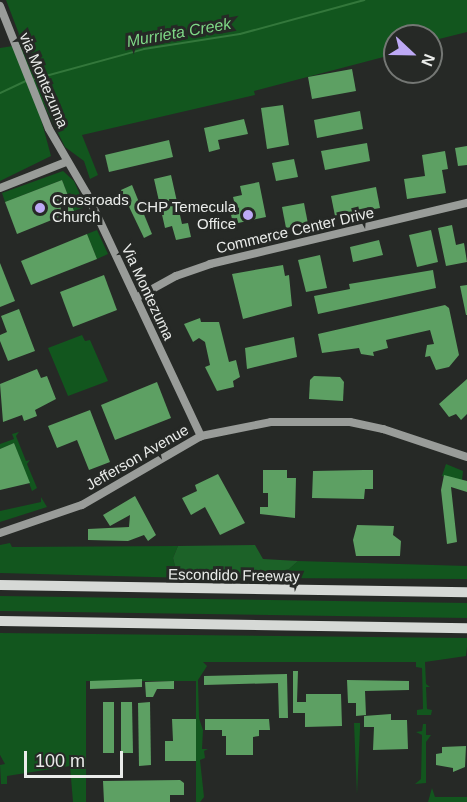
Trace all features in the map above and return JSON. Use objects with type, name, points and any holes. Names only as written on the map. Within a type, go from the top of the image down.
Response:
[{"type":"highway","name":"Escondido Freeway","points":[[0,585],[467,592]]},
{"type":"highway","points":[[0,621],[467,628]]},
{"type":"street","name":"via Montezuma","points":[[0,6],[66,162]]},
{"type":"street","points":[[0,188],[66,162]]},
{"type":"street","name":"Via Montezuma","points":[[66,162],[87,194],[201,436]]},
{"type":"street","name":"Commerce Center Drive","points":[[136,298],[176,276],[210,264],[467,204]]},
{"type":"street","name":"Jefferson Avenue","points":[[0,533],[82,505],[201,436],[271,422],[350,422],[383,429],[467,457]]},
{"type":"green space","points":[[6,0],[467,0],[467,32],[443,38],[443,24],[383,24],[383,57],[254,91],[255,95],[82,135],[98,175],[90,179],[84,161],[65,147],[43,103],[38,108],[51,156],[0,181],[0,48],[13,46],[19,34]]},
{"type":"green space","points":[[63,171],[74,181],[85,206],[82,208],[74,211],[62,180],[5,202],[2,193]]},
{"type":"green space","points":[[97,230],[108,254],[97,259],[87,234]]},
{"type":"green space","points":[[82,335],[85,341],[90,340],[108,381],[68,396],[48,348]]},
{"type":"green space","points":[[19,432],[16,436],[26,461],[30,460],[27,464],[37,488],[32,491],[14,443],[0,449],[0,444],[14,439],[12,434]]},
{"type":"green space","points":[[446,464],[463,471],[462,480],[442,476]]},
{"type":"green space","points":[[41,497],[47,507],[0,522],[0,511],[41,502]]},
{"type":"green space","points":[[10,543],[12,547],[178,546],[173,558],[175,566],[190,578],[0,573],[0,545]]},
{"type":"green space","points":[[255,545],[263,559],[298,561],[289,569],[257,578],[190,578],[175,566],[173,558],[178,546]]},
{"type":"green space","points":[[298,561],[467,566],[467,579],[257,578],[289,569]]},
{"type":"green space","points":[[0,596],[467,603],[467,618],[0,611]]},
{"type":"green space","points":[[0,633],[467,638],[467,647],[466,656],[425,662],[426,684],[430,687],[426,687],[427,709],[432,710],[431,715],[417,715],[417,710],[423,709],[422,668],[416,667],[416,662],[203,662],[207,666],[198,680],[199,718],[203,730],[202,749],[208,749],[204,751],[205,758],[200,760],[204,797],[200,802],[196,802],[196,681],[86,681],[86,802],[73,802],[70,766],[7,776],[7,784],[1,784],[0,765],[5,764],[0,755]]},
{"type":"green space","points":[[354,723],[360,723],[357,794]]},
{"type":"green space","points":[[423,724],[426,724],[426,735],[431,735],[426,742],[426,783],[415,784],[421,779],[422,735],[416,732],[422,731]]},
{"type":"green space","points":[[432,788],[435,797],[467,797],[467,802],[428,802]]},
{"type":"building","points":[[352,69],[356,91],[312,99],[308,77]]},
{"type":"building","points":[[283,105],[289,145],[267,149],[261,108]]},
{"type":"building","points":[[360,111],[363,129],[317,138],[314,120]]},
{"type":"building","points":[[244,119],[248,134],[218,140],[220,149],[209,152],[204,128]]},
{"type":"building","points":[[169,140],[173,157],[109,172],[105,155]]},
{"type":"building","points":[[367,143],[370,161],[325,170],[321,151]]},
{"type":"building","points":[[467,146],[467,165],[458,166],[455,148]]},
{"type":"building","points":[[445,151],[448,169],[442,170],[446,193],[407,199],[404,179],[425,176],[422,155]]},
{"type":"building","points":[[294,159],[298,177],[276,181],[272,163]]},
{"type":"building","points":[[171,175],[182,224],[188,223],[191,237],[176,240],[172,226],[165,228],[154,179]]},
{"type":"building","name":"Crossroads Church","points":[[62,180],[74,211],[17,234],[5,202]]},
{"type":"building","points":[[259,182],[266,217],[238,223],[237,218],[232,219],[229,206],[235,205],[233,197],[242,195],[240,186]]},
{"type":"building","points":[[132,185],[152,234],[144,238],[121,190]]},
{"type":"building","points":[[376,187],[380,208],[335,216],[331,196]]},
{"type":"building","points":[[304,203],[308,224],[286,228],[282,207]]},
{"type":"building","points":[[452,225],[456,245],[464,243],[467,262],[446,266],[438,228]]},
{"type":"building","points":[[431,230],[438,262],[417,267],[409,235]]},
{"type":"building","points":[[87,234],[97,259],[31,285],[21,261]]},
{"type":"building","points":[[379,240],[383,255],[353,262],[350,247]]},
{"type":"building","points":[[320,255],[327,288],[306,292],[298,260]]},
{"type":"building","points":[[0,263],[15,301],[0,307]]},
{"type":"building","points":[[283,265],[285,276],[289,275],[292,306],[243,319],[232,274]]},
{"type":"building","points":[[433,270],[436,288],[318,314],[314,296],[350,289],[349,284]]},
{"type":"building","points":[[104,275],[117,310],[73,327],[60,292]]},
{"type":"building","points":[[467,285],[467,315],[466,315],[460,286]]},
{"type":"building","points":[[445,305],[449,308],[459,355],[449,367],[436,370],[430,356],[425,357],[427,345],[434,344],[430,330],[386,340],[388,348],[373,352],[374,356],[361,354],[359,348],[322,353],[318,334]]},
{"type":"building","points":[[19,309],[35,351],[8,361],[0,341],[0,335],[7,332],[1,316]]},
{"type":"building","points":[[200,318],[201,322],[219,322],[229,362],[236,360],[240,377],[233,381],[234,387],[217,391],[205,367],[210,365],[205,342],[199,338],[193,342],[184,324]]},
{"type":"building","points":[[294,337],[297,357],[247,369],[245,348]]},
{"type":"building","points":[[37,369],[41,378],[47,376],[56,399],[35,410],[37,416],[24,421],[22,415],[3,422],[0,384]]},
{"type":"building","points":[[314,376],[340,377],[344,382],[343,401],[309,399],[310,380]]},
{"type":"building","points":[[467,379],[467,414],[461,420],[456,414],[449,417],[439,404]]},
{"type":"building","points":[[157,382],[171,418],[115,440],[101,405]]},
{"type":"building","points":[[90,410],[110,462],[89,470],[77,440],[57,448],[48,426]]},
{"type":"building","points":[[14,443],[30,483],[0,490],[0,449]]},
{"type":"building","points":[[263,470],[287,470],[287,478],[296,478],[295,518],[260,514],[260,507],[268,507],[268,493],[263,493]]},
{"type":"building","points":[[373,470],[373,489],[365,489],[364,499],[312,498],[313,471]]},
{"type":"building","points":[[218,474],[245,523],[220,535],[205,507],[191,515],[182,498],[197,491],[195,485]]},
{"type":"building","points":[[444,475],[467,481],[467,492],[451,487],[457,542],[447,544],[441,490]]},
{"type":"building","points":[[135,496],[156,535],[148,541],[144,535],[128,541],[88,540],[88,529],[129,527],[130,515],[110,526],[103,515]]},
{"type":"building","points":[[357,525],[394,526],[393,535],[401,541],[400,556],[356,556],[353,540]]},
{"type":"building","points":[[293,671],[298,671],[297,702],[306,702],[306,694],[341,694],[342,726],[305,727],[305,713],[293,713]]},
{"type":"building","points":[[287,674],[288,718],[279,718],[278,683],[204,685],[204,676]]},
{"type":"building","points":[[142,679],[142,687],[90,689],[90,681]]},
{"type":"building","points":[[347,680],[409,681],[409,690],[365,691],[366,715],[356,716],[356,703],[348,703]]},
{"type":"building","points":[[174,681],[174,689],[157,689],[153,697],[146,697],[145,682]]},
{"type":"building","points":[[103,702],[114,702],[114,753],[103,753]]},
{"type":"building","points":[[121,702],[132,702],[133,753],[121,753]]},
{"type":"building","points":[[150,702],[151,765],[139,766],[138,703]]},
{"type":"building","points":[[391,714],[391,720],[407,720],[408,749],[373,750],[374,727],[364,727],[364,716]]},
{"type":"building","points":[[172,719],[196,719],[196,761],[165,761],[165,741],[173,741]]},
{"type":"building","points":[[205,719],[269,719],[270,730],[259,730],[259,736],[253,737],[253,755],[226,755],[226,736],[222,736],[222,730],[205,730]]},
{"type":"building","points":[[466,746],[465,767],[453,772],[453,768],[436,765],[436,754],[442,753],[442,747]]},
{"type":"building","points":[[180,780],[184,783],[184,795],[170,795],[170,802],[104,802],[103,781]]},
{"type":"waterway","name":"Murrieta Creek","points":[[31,80],[144,49],[240,34],[364,0]]},
{"type":"waterway","name":"Murrieta Creek","points":[[0,93],[26,81]]},
{"type":"place","name":"Crossroads Church","points":[[40,208]]},
{"type":"place","name":"CHP Temecula Office","points":[[248,215]]}]
